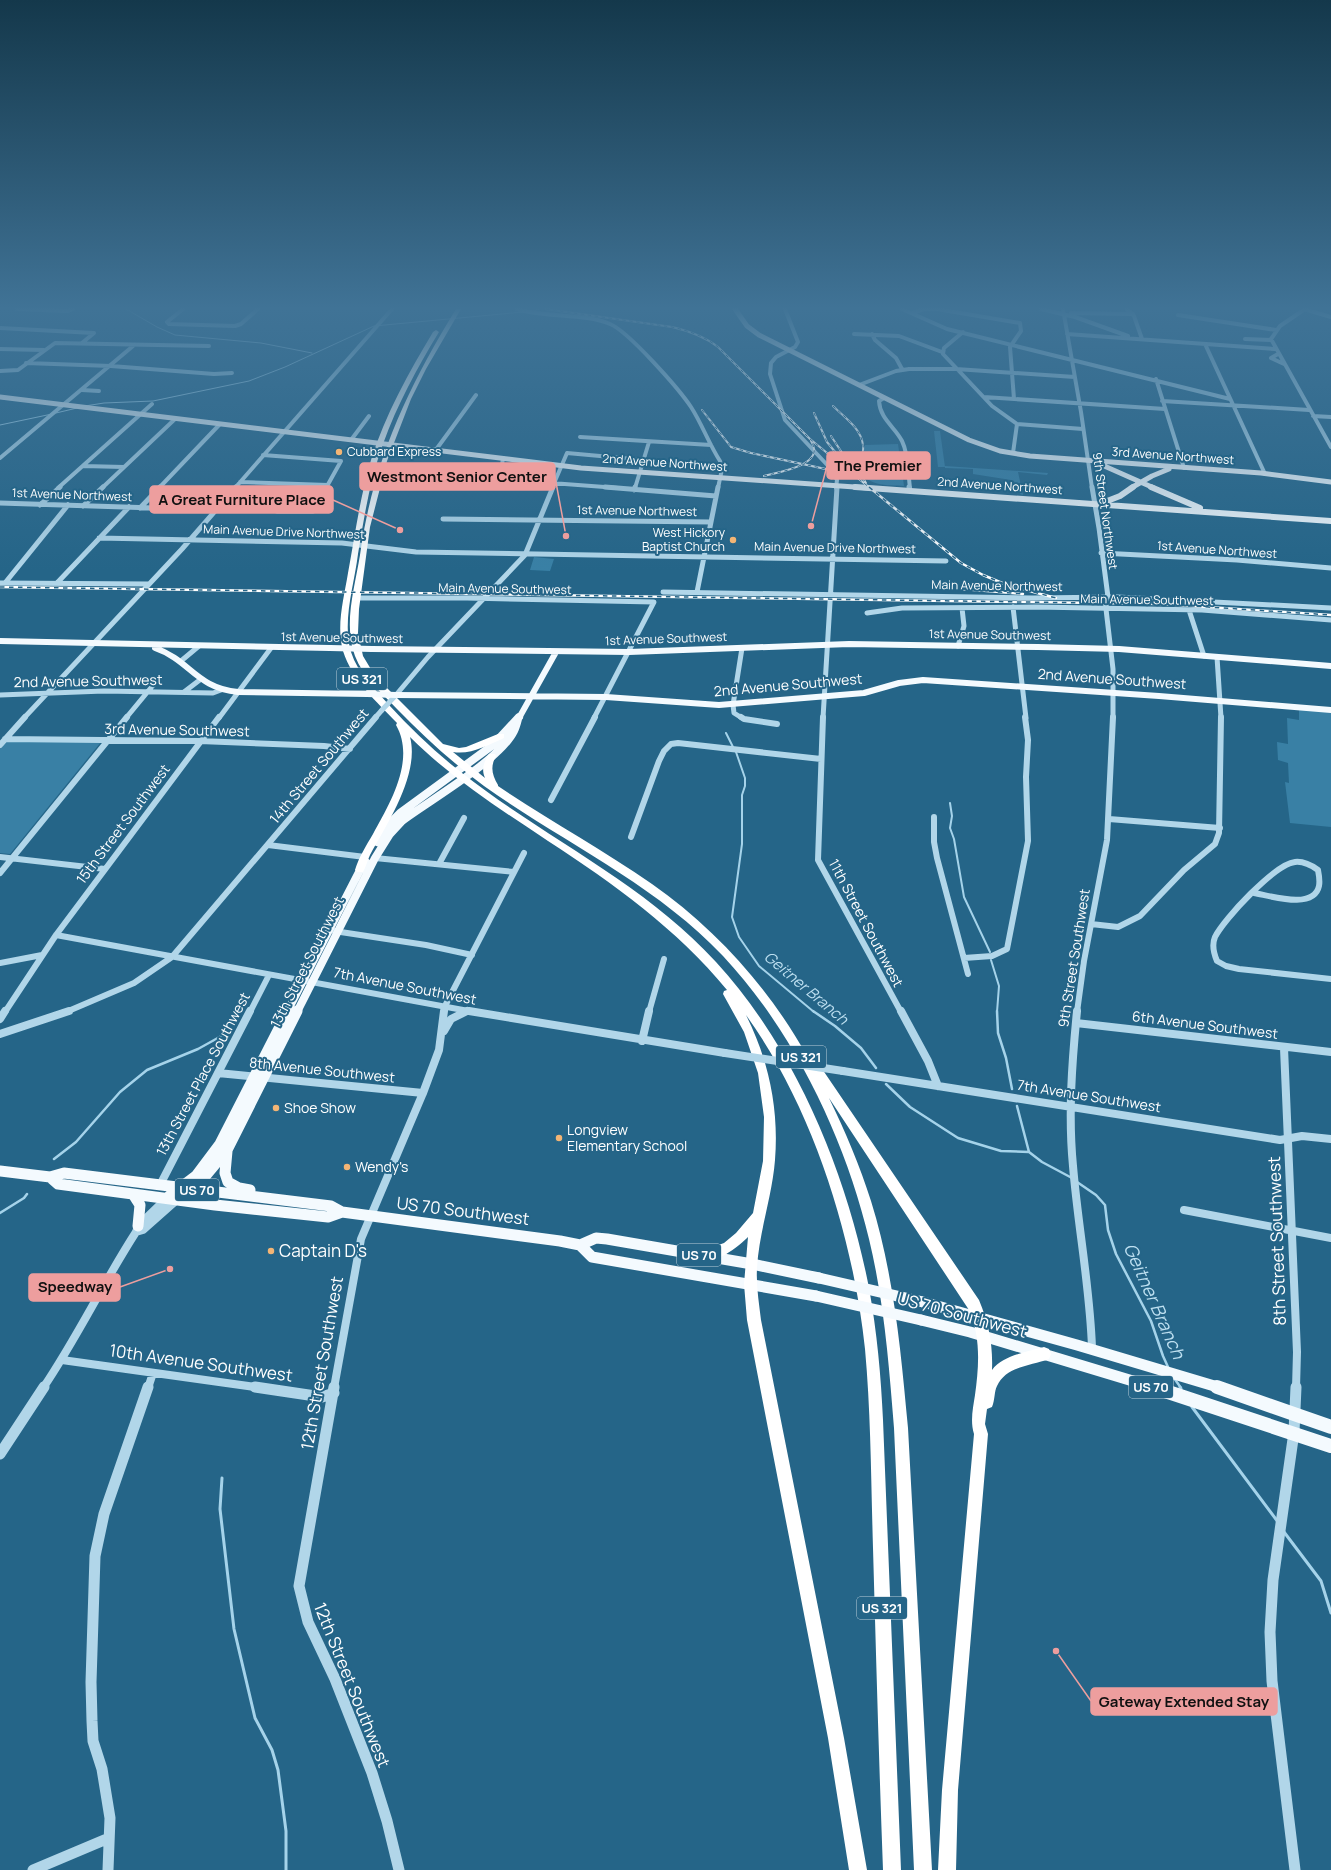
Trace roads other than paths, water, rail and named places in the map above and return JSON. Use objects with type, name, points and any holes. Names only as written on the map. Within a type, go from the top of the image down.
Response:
[{"type":"highway","name":"US 321","points":[[400,396],[380,444],[367,491],[360,544],[359,584],[353,629],[360,658],[375,681],[463,772],[499,792],[636,876],[683,911],[708,934],[738,966],[778,1018],[819,1090],[850,1157],[868,1211],[882,1271],[896,1364],[901,1428],[923,1870]]},
{"type":"highway","name":"US 321","points":[[409,396],[388,445],[360,544],[345,606],[343,629],[345,644],[356,672],[424,746],[463,772],[621,886],[681,933],[721,976],[746,1007],[770,1043],[795,1086],[813,1125],[831,1173],[849,1231],[867,1318],[873,1372],[892,1870]]},
{"type":"highway","points":[[360,870],[397,794],[405,773],[407,763],[407,740],[398,719]]},
{"type":"highway","points":[[429,737],[455,751],[469,749],[501,736]]},
{"type":"highway","points":[[492,756],[488,764],[487,772],[490,781],[499,792]]},
{"type":"highway","points":[[656,913],[659,920],[697,956],[727,993],[745,1023],[760,1061],[769,1103],[771,1140],[769,1162],[758,1217],[750,1284],[754,1320],[836,1738],[858,1870]]},
{"type":"highway","points":[[778,1018],[793,1036],[980,1317],[985,1337],[986,1352],[978,1424],[981,1434]]},
{"type":"highway","points":[[703,1256],[727,1249],[758,1217]]},
{"type":"highway","points":[[947,1870],[951,1775],[981,1434],[984,1426],[988,1392],[997,1373],[1011,1363],[1044,1354]]},
{"type":"main road","name":"3rd Avenue Northwest","points":[[881,396],[968,440],[1013,454],[1266,474],[1331,482]]},
{"type":"main road","name":"2nd Avenue Northwest","points":[[0,397],[562,466],[640,473],[1222,512],[1331,521]]},
{"type":"main road","points":[[1087,460],[1113,469],[1188,504],[1222,512]]},
{"type":"main road","points":[[1094,504],[1118,498],[1161,470],[1184,468]]},
{"type":"main road","name":"1st Avenue Southwest","points":[[0,641],[271,648],[556,652],[629,652],[826,645],[1018,647],[1113,649],[1331,666]]},
{"type":"main road","name":"2nd Avenue Southwest","points":[[126,645],[162,650],[181,661],[201,679],[221,690],[238,692],[606,697],[704,705],[733,705],[864,693],[899,683],[919,680],[1221,700],[1331,710]]},
{"type":"main road","name":"13th Street Southwest","points":[[173,1198],[210,1173],[227,1150],[260,1077],[334,931],[390,833],[400,823],[463,772],[518,719],[556,652]]},
{"type":"main road","name":"13th Street Southwest","points":[[334,931],[360,870],[390,823],[408,807],[463,772],[492,756],[512,734],[518,724],[518,719]]},
{"type":"main road","name":"13th Street Southwest","points":[[186,1188],[214,1153],[260,1077]]},
{"type":"main road","points":[[227,1150],[224,1169],[225,1177],[227,1182],[232,1186],[290,1196],[299,1202]]},
{"type":"main road","name":"US 70 Southwest","points":[[0,1171],[50,1177],[64,1173],[331,1206],[342,1212],[517,1235],[580,1245],[596,1238],[752,1264],[923,1302],[1092,1348],[1207,1384],[1331,1427]]},
{"type":"main road","name":"US 70 Southwest","points":[[50,1177],[58,1184],[173,1198],[223,1206],[328,1217],[342,1212]]},
{"type":"main road","points":[[133,1194],[140,1202],[141,1206],[137,1229]]},
{"type":"main road","name":"US 70 Southwest","points":[[580,1245],[592,1257],[816,1296],[921,1320],[985,1337],[1294,1432],[1331,1446]]},
{"type":"street","points":[[0,458],[74,396]]},
{"type":"street","points":[[0,745],[45,694],[94,644],[190,539],[315,396]]},
{"type":"street","points":[[435,451],[475,396]]},
{"type":"street","points":[[683,396],[721,464],[721,478],[697,592]]},
{"type":"street","name":"11th Street Southwest","points":[[777,396],[782,414],[787,422],[831,469],[836,478],[816,844],[818,860],[928,1061],[938,1086]]},
{"type":"street","name":"9th Street Northwest","points":[[1078,396],[1108,597]]},
{"type":"street","points":[[1161,396],[1184,468]]},
{"type":"street","points":[[1220,396],[1230,399]]},
{"type":"street","points":[[1229,396],[1266,474]]},
{"type":"street","points":[[1302,396],[1331,447]]},
{"type":"street","points":[[984,397],[1165,409]]},
{"type":"street","points":[[984,397],[997,411],[1017,424],[1083,429]]},
{"type":"street","points":[[884,398],[879,401],[878,404],[883,416],[904,444],[910,491]]},
{"type":"street","points":[[1162,401],[1309,410]]},
{"type":"street","points":[[40,504],[152,404]]},
{"type":"street","points":[[351,440],[369,416]]},
{"type":"street","points":[[1313,416],[1331,417]]},
{"type":"street","points":[[83,506],[175,418]]},
{"type":"street","points":[[140,508],[220,424]]},
{"type":"street","points":[[1013,454],[1017,424]]},
{"type":"street","points":[[580,437],[711,445]]},
{"type":"street","points":[[634,490],[649,442]]},
{"type":"street","points":[[526,553],[567,453],[644,460]]},
{"type":"street","points":[[263,455],[341,461],[313,511],[277,511]]},
{"type":"street","points":[[500,479],[503,458]]},
{"type":"street","points":[[83,466],[124,467]]},
{"type":"street","points":[[419,473],[716,496]]},
{"type":"street","points":[[240,482],[328,485]]},
{"type":"street","name":"1st Avenue Northwest","points":[[0,503],[216,510]]},
{"type":"street","points":[[3,583],[68,506]]},
{"type":"street","points":[[57,584],[129,508]]},
{"type":"street","name":"1st Avenue Northwest","points":[[443,519],[711,522]]},
{"type":"street","name":"Main Avenue Drive Northwest","points":[[99,538],[360,544],[409,552],[946,561]]},
{"type":"street","points":[[1100,545],[1108,551],[1130,554]]},
{"type":"street","name":"14th Street Southwest","points":[[0,1034],[115,992],[154,972],[172,957],[396,694],[526,553]]},
{"type":"street","name":"1st Avenue Northwest","points":[[1101,553],[1331,568]]},
{"type":"street","points":[[3,583],[147,586]]},
{"type":"street","name":"Main Avenue Northwest","points":[[663,592],[1108,597],[1181,599],[1331,608]]},
{"type":"street","name":"Main Avenue Southwest","points":[[356,598],[487,596],[654,602],[629,652]]},
{"type":"street","name":"9th Street Southwest","points":[[1092,1348],[1090,1296],[1071,1155],[1072,1106],[1078,997],[1104,855],[1109,819],[1114,693],[1113,649],[1106,609],[1106,601],[1108,597]]},
{"type":"street","points":[[964,958],[995,956],[1002,953],[1009,945],[1028,849],[1026,777],[1028,740],[1013,607]]},
{"type":"street","name":"Main Avenue Southwest","points":[[867,613],[902,608],[1013,607],[1189,610],[1331,620]]},
{"type":"street","points":[[958,646],[964,626],[962,608]]},
{"type":"street","points":[[1189,610],[1204,656]]},
{"type":"street","points":[[181,661],[199,646]]},
{"type":"street","name":"15th Street Southwest","points":[[0,1019],[56,935],[271,648]]},
{"type":"street","points":[[742,648],[733,705],[734,713],[739,717],[777,724]]},
{"type":"street","points":[[551,800],[629,652]]},
{"type":"street","points":[[1091,924],[1118,927],[1140,916],[1184,870],[1216,844],[1220,828],[1221,700],[1217,657]]},
{"type":"street","points":[[0,873],[159,678]]},
{"type":"street","name":"2nd Avenue Southwest","points":[[177,693],[190,689],[201,679]]},
{"type":"street","name":"2nd Avenue Southwest","points":[[0,695],[45,694],[69,691],[213,693],[221,690]]},
{"type":"street","name":"3rd Avenue Southwest","points":[[5,740],[200,741],[324,746],[350,749]]},
{"type":"street","points":[[631,837],[660,760],[668,747],[672,744],[678,743],[821,759]]},
{"type":"street","points":[[934,817],[934,842],[937,858],[968,974]]},
{"type":"street","points":[[439,864],[464,818]]},
{"type":"street","points":[[1109,819],[1220,828]]},
{"type":"street","points":[[268,845],[365,857]]},
{"type":"street","name":"12th Street Southwest","points":[[398,1870],[389,1828],[371,1772],[335,1680],[300,1601],[299,1586],[358,1250],[363,1231],[371,1216],[423,1094],[439,1050],[445,1006],[524,853]]},
{"type":"street","points":[[0,857],[105,869]]},
{"type":"street","points":[[375,858],[514,872]]},
{"type":"street","points":[[1254,893],[1309,900],[1320,897],[1324,894],[1324,889],[1318,870],[1305,863],[1295,862],[1285,865],[1272,873],[1228,920],[1215,937],[1213,946],[1217,961],[1226,966],[1239,969],[1331,979]]},
{"type":"street","points":[[334,931],[426,945],[472,955]]},
{"type":"street","name":"7th Avenue Southwest","points":[[56,935],[468,1011],[642,1041],[1072,1106],[1280,1140],[1302,1136],[1331,1139]]},
{"type":"street","points":[[0,963],[42,955]]},
{"type":"street","points":[[642,1041],[664,959]]},
{"type":"street","name":"13th Street Place Southwest","points":[[160,1185],[269,975]]},
{"type":"street","points":[[442,1035],[451,1020],[459,1014],[468,1011]]},
{"type":"street","name":"6th Avenue Southwest","points":[[1076,1023],[1284,1048],[1331,1052]]},
{"type":"street","name":"8th Street Southwest","points":[[1284,1048],[1297,1352],[1294,1432],[1273,1580],[1270,1632],[1272,1681],[1295,1870]]},
{"type":"street","name":"8th Avenue Southwest","points":[[218,1073],[423,1094]]},
{"type":"street","name":"13th Street Southwest","points":[[0,1454],[62,1360],[112,1269],[137,1229],[143,1230],[173,1198]]},
{"type":"street","points":[[1184,1210],[1292,1232],[1331,1238]]},
{"type":"street","name":"10th Avenue Southwest","points":[[62,1360],[322,1398],[334,1393]]},
{"type":"street","points":[[108,1870],[110,1818],[102,1769],[93,1741],[92,1721],[91,1682],[95,1556],[104,1514],[153,1373]]},
{"type":"street","points":[[33,1870],[109,1838]]},
{"type":"waterway","points":[[85,406],[104,403],[153,401],[176,396]]},
{"type":"waterway","points":[[56,413],[77,408]]},
{"type":"waterway","points":[[0,425],[52,414]]},
{"type":"waterway","name":"Geitner Branch","points":[[726,733],[733,747]]},
{"type":"waterway","name":"Geitner Branch","points":[[736,752],[745,778],[745,786],[742,795],[742,844],[732,917],[739,937],[759,966],[814,1012]]},
{"type":"waterway","points":[[950,803],[952,816],[950,828],[954,839],[964,897],[990,952]]},
{"type":"waterway","points":[[991,960],[999,986],[997,1012]]},
{"type":"waterway","name":"Geitner Branch","points":[[813,1011],[835,1026],[861,1048],[876,1068]]},
{"type":"waterway","points":[[997,1012],[998,1033],[1006,1058],[1012,1089]]},
{"type":"waterway","points":[[54,1159],[76,1142],[120,1092],[147,1070],[198,1049],[225,1034]]},
{"type":"waterway","name":"Geitner Branch","points":[[886,1084],[910,1107],[958,1138],[1001,1151],[1029,1152]]},
{"type":"waterway","points":[[1017,1106],[1029,1152]]},
{"type":"waterway","name":"Geitner Branch","points":[[1029,1152],[1042,1162],[1072,1178]]},
{"type":"waterway","name":"Geitner Branch","points":[[1077,1182],[1096,1195],[1105,1205],[1108,1230],[1116,1254],[1151,1321],[1168,1367]]},
{"type":"waterway","points":[[0,1213],[24,1198],[27,1194]]},
{"type":"waterway","name":"Geitner Branch","points":[[1174,1378],[1181,1388]]},
{"type":"waterway","name":"Geitner Branch","points":[[1192,1407],[1278,1522]]},
{"type":"waterway","points":[[222,1478],[220,1509],[234,1629],[255,1718],[272,1750],[278,1770],[286,1831],[286,1870]]},
{"type":"waterway","name":"Geitner Branch","points":[[1284,1532],[1321,1581],[1331,1613]]},
{"type":"railway","points":[[767,396],[810,439],[870,488]]},
{"type":"railway","points":[[833,406],[856,428],[862,439],[863,451],[860,471],[866,483]]},
{"type":"railway","points":[[702,410],[731,447],[751,453],[803,464]]},
{"type":"railway","points":[[814,413],[827,442],[840,458]]},
{"type":"railway","points":[[831,436],[854,471]]},
{"type":"railway","points":[[803,464],[813,456],[814,449],[811,441]]},
{"type":"railway","points":[[764,476],[803,464]]},
{"type":"railway","points":[[803,464],[849,474]]},
{"type":"railway","points":[[869,487],[961,563],[983,575],[1007,585],[1056,598]]},
{"type":"railway","points":[[0,587],[1162,604],[1331,615]]},
{"type":"railway","points":[[962,589],[1023,594]]},
{"type":"place","name":"Cubbard Express","points":[[339,452]]},
{"type":"place","name":"The Premier","points":[[811,526]]},
{"type":"place","name":"A Great Furniture Place","points":[[400,530]]},
{"type":"place","name":"Westmont Senior Center","points":[[566,536]]},
{"type":"place","name":"West Hickory Baptist Church","points":[[733,540]]},
{"type":"place","name":"Shoe Show","points":[[276,1108]]},
{"type":"place","name":"Longview Elementary School","points":[[559,1138]]},
{"type":"place","name":"Wendy's","points":[[347,1167]]},
{"type":"place","name":"Captain D's","points":[[271,1251]]},
{"type":"place","name":"Speedway","points":[[170,1269]]},
{"type":"place","name":"Gateway Extended Stay","points":[[1056,1651]]}]
